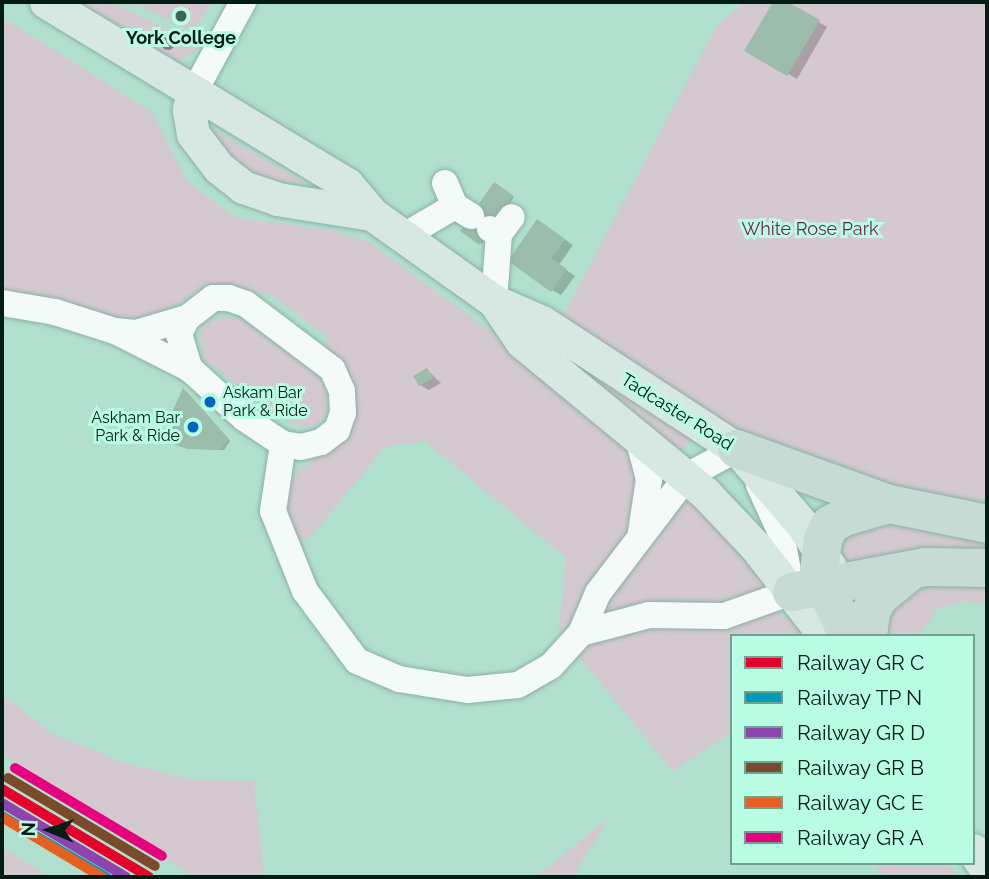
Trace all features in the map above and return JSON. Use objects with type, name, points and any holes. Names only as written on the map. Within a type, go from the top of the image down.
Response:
[{"type":"highway","points":[[744,457],[889,504],[987,524]]},
{"type":"highway","points":[[847,634],[819,578],[830,525],[865,508],[889,504]]},
{"type":"highway","points":[[819,578],[914,569],[987,568]]},
{"type":"highway","points":[[867,634],[871,611],[879,597],[914,569]]},
{"type":"main road","points":[[46,2],[193,94]]},
{"type":"main road","name":"Tadcaster Road","points":[[372,214],[277,199],[243,187],[219,168],[193,134],[189,117],[193,94],[347,184],[372,214],[494,301],[542,322],[744,457],[819,578],[865,634]]},
{"type":"main road","name":"Tadcaster Road","points":[[494,301],[522,342],[687,476],[819,578],[825,634]]},
{"type":"main road","points":[[975,853],[987,871]]},
{"type":"street","points":[[193,94],[243,2]]},
{"type":"street","points":[[404,236],[479,214],[494,301]]},
{"type":"street","points":[[2,303],[55,312],[115,331],[190,369],[265,435],[283,444],[301,447],[321,442],[337,430],[343,413],[342,391],[332,369],[246,304],[213,298],[187,318],[136,333],[115,331]]},
{"type":"street","points":[[187,318],[179,334],[190,369]]},
{"type":"street","points":[[637,434],[649,479],[640,537]]},
{"type":"street","points":[[283,444],[273,511],[278,533],[305,591],[357,661],[435,687],[502,689],[551,666],[581,633],[598,593],[687,476],[744,457],[781,533],[819,578],[724,616],[649,615],[581,633]]},
{"type":"green space","points":[[72,2],[111,2],[202,46],[176,63]]},
{"type":"green space","name":"York College","points":[[131,2],[213,2],[198,24],[185,28]]},
{"type":"green space","name":"White Rose Park","points":[[744,2],[987,2],[987,502],[918,498],[814,468],[711,419],[563,316],[716,27]]},
{"type":"green space","points":[[2,17],[152,112],[186,180],[234,217],[331,230],[369,242],[533,362],[633,444],[645,549],[690,493],[767,582],[760,595],[784,617],[802,622],[810,634],[730,634],[730,733],[673,771],[559,633],[566,558],[425,441],[385,447],[307,541],[289,533],[285,522],[287,494],[297,471],[335,447],[352,429],[356,405],[351,382],[328,350],[326,337],[273,296],[226,285],[203,287],[153,320],[125,323],[2,290]]},
{"type":"green space","points":[[209,127],[306,183],[279,182],[239,167],[218,145]]},
{"type":"green space","points":[[224,316],[242,320],[317,374],[325,388],[328,410],[318,424],[304,428],[286,421],[204,360],[199,332],[207,322]]},
{"type":"green space","points":[[521,321],[692,438],[681,453]]},
{"type":"green space","points":[[886,521],[987,541],[987,556],[845,570],[838,549],[854,531]]},
{"type":"green space","points":[[987,581],[987,603],[961,601],[937,609],[920,634],[879,634],[884,610],[920,584]]},
{"type":"green space","points":[[2,695],[51,733],[124,763],[193,780],[254,781],[264,876],[281,877],[195,877],[2,754]]},
{"type":"green space","points":[[611,816],[572,877],[531,877],[550,866]]},
{"type":"green space","points":[[2,848],[51,877],[2,877]]},
{"type":"green space","points":[[876,865],[950,865],[959,877],[885,877]]},
{"type":"building","points":[[773,2],[788,2],[820,20],[787,76],[744,51]]},
{"type":"building","points":[[494,182],[513,195],[479,245],[460,231]]},
{"type":"building","points":[[537,219],[565,239],[551,258],[567,269],[551,292],[508,261]]},
{"type":"building","points":[[427,368],[433,378],[419,386],[413,376]]},
{"type":"building","name":"Askham Bar Park & Ride","points":[[183,388],[229,439],[221,449],[187,449],[160,439]]},
{"type":"transit line","points":[[15,768],[162,856]]},
{"type":"transit line","points":[[8,778],[155,866]]},
{"type":"transit line","points":[[2,789],[149,877]]},
{"type":"transit line","points":[[2,803],[126,877]]},
{"type":"transit line","points":[[2,816],[106,877]]},
{"type":"transit line","points":[[2,817],[102,877]]},
{"type":"place","name":"York College","points":[[181,16]]},
{"type":"place","name":"Askam Bar Park & Ride","points":[[210,402]]},
{"type":"place","name":"Askham Bar Park & Ride","points":[[193,427]]}]
